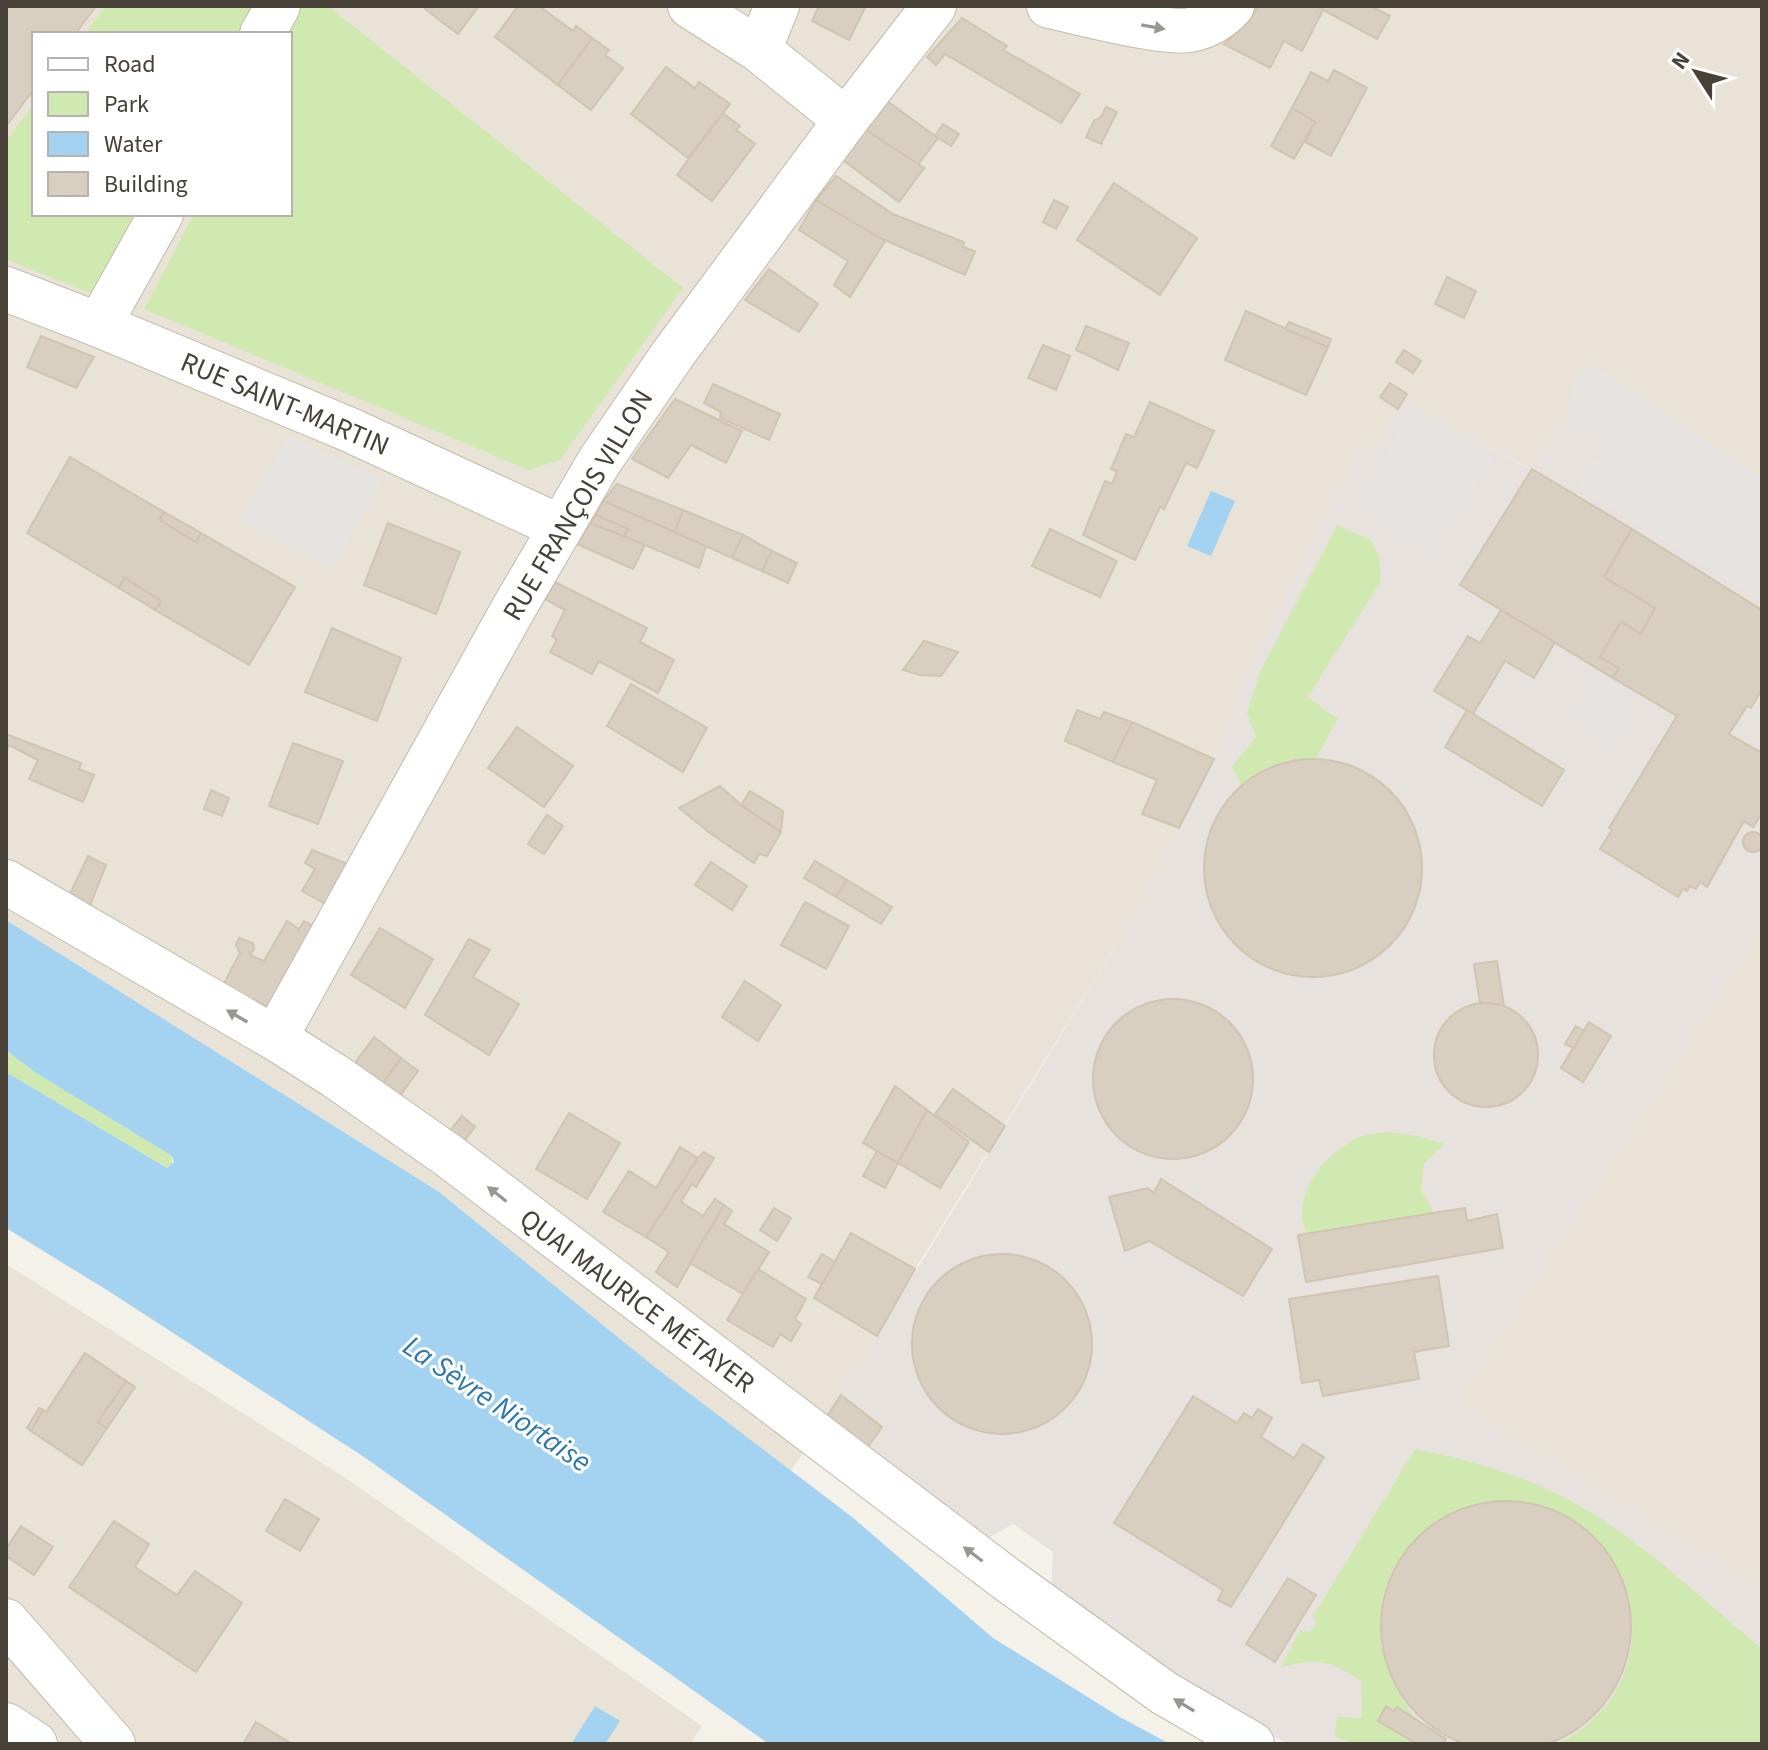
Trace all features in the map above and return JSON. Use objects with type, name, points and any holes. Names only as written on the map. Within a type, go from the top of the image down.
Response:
[{"type":"street","points":[[263,32],[278,6]]},
{"type":"street","points":[[690,6],[759,50],[846,120]]},
{"type":"street","points":[[759,50],[777,6]]},
{"type":"street","name":"RUE FRANÇOIS VILLON","points":[[275,1038],[599,462],[673,354],[934,6]]},
{"type":"street","points":[[1049,6],[1187,31],[1208,24],[1232,6]]},
{"type":"street","points":[[99,325],[160,216]]},
{"type":"street","name":"RUE SAINT-MARTIN","points":[[6,289],[350,430],[560,527]]},
{"type":"street","name":"QUAI MAURICE MÉTAYER","points":[[6,882],[335,1076],[449,1156],[1005,1578],[1164,1693],[1252,1744]]},
{"type":"street","points":[[6,1621],[113,1744]]},
{"type":"street","points":[[6,1725],[35,1744]]},
{"type":"shaded area","points":[[6,6],[1762,6],[1762,601],[1557,427],[1532,469],[1404,399],[1374,452],[1361,445],[1250,669],[1214,759],[1141,905],[915,1269],[841,1395],[791,1471],[656,1368],[439,1192],[6,920]]},
{"type":"shaded area","points":[[1590,362],[1762,479],[1762,601],[1580,488],[1608,444],[1581,425],[1567,422],[1572,385]]},
{"type":"shaded area","points":[[1404,399],[1531,469],[1557,427],[1567,422],[1581,425],[1608,443],[1580,488],[1762,601],[1762,927],[1456,1403],[1762,1588],[1762,1744],[1285,1742],[1213,1706],[1051,1592],[1053,1552],[1013,1524],[983,1541],[823,1422],[1141,905],[1214,759],[1250,669],[1361,444],[1374,451]]},
{"type":"shaded area","points":[[1412,407],[1494,459],[1431,555],[1357,505]]},
{"type":"shaded area","points":[[289,436],[383,479],[333,567],[240,521]]},
{"type":"shaded area","points":[[1600,674],[1642,699],[1610,745],[1601,732],[1574,714]]},
{"type":"shaded area","points":[[1762,927],[1762,1590],[1456,1403]]},
{"type":"shaded area","points":[[6,1264],[344,1477],[702,1726],[690,1744],[6,1744]]},
{"type":"green space","points":[[105,6],[262,6],[246,32],[86,32]]},
{"type":"green space","points":[[301,6],[328,6],[683,288],[560,460],[529,470],[144,309],[193,216],[292,216],[292,32],[287,32]]},
{"type":"green space","points":[[32,106],[32,216],[136,216],[90,293],[6,259],[6,141]]},
{"type":"green space","points":[[1337,525],[1370,539],[1379,556],[1381,581],[1308,697],[1338,719],[1316,758],[1277,766],[1241,785],[1232,767],[1256,737],[1247,713],[1260,672]]},
{"type":"green space","points":[[6,1050],[36,1073],[172,1156],[172,1165],[167,1168],[6,1072]]},
{"type":"green space","points":[[1388,1132],[1445,1144],[1424,1163],[1421,1190],[1434,1213],[1306,1234],[1302,1218],[1303,1203],[1306,1190],[1320,1167],[1352,1141],[1366,1135]]},
{"type":"green space","points":[[1415,1449],[1516,1476],[1564,1497],[1609,1524],[1687,1585],[1762,1649],[1762,1744],[1556,1744],[1595,1718],[1615,1693],[1628,1664],[1631,1648],[1629,1597],[1620,1572],[1607,1551],[1572,1521],[1533,1505],[1493,1503],[1455,1514],[1421,1535],[1396,1565],[1382,1603],[1384,1658],[1395,1685],[1415,1718],[1397,1707],[1417,1744],[1358,1744],[1335,1737],[1337,1717],[1362,1718],[1361,1681],[1323,1663],[1281,1667],[1300,1630],[1310,1632],[1317,1623],[1313,1616]]},
{"type":"water","points":[[1211,491],[1235,501],[1211,556],[1187,546]]},
{"type":"water","name":"La Sèvre Niortaise","points":[[6,920],[439,1192],[656,1368],[852,1517],[993,1638],[1118,1716],[1170,1744],[769,1744],[364,1457],[6,1228],[6,1072],[167,1168],[174,1162],[172,1156],[36,1073],[6,1050]]},
{"type":"water","points":[[595,1706],[620,1721],[605,1744],[571,1744]]},
{"type":"building","points":[[6,6],[96,6],[76,32],[32,32],[32,92],[6,126]]},
{"type":"building","points":[[428,6],[479,6],[458,34],[425,9]]},
{"type":"building","points":[[518,6],[539,6],[573,31],[576,26],[592,38],[558,85],[495,37]]},
{"type":"building","points":[[819,6],[866,6],[849,40],[812,21]]},
{"type":"building","points":[[1258,6],[1316,6],[1323,10],[1302,51],[1284,41],[1270,68],[1224,44],[1248,22]]},
{"type":"building","points":[[1316,6],[1371,6],[1390,16],[1377,39]]},
{"type":"building","points":[[962,18],[1007,46],[1003,50],[1080,94],[1061,123],[945,54],[936,65],[927,57]]},
{"type":"building","points":[[592,38],[609,50],[605,55],[623,68],[591,110],[558,85]]},
{"type":"building","points":[[666,67],[695,88],[699,82],[730,104],[688,158],[631,114]]},
{"type":"building","points":[[1334,70],[1367,88],[1331,156],[1305,142],[1315,122],[1292,108],[1311,72],[1328,81]]},
{"type":"building","points":[[887,101],[938,138],[918,165],[866,130]]},
{"type":"building","points":[[1106,107],[1117,112],[1101,144],[1086,137]]},
{"type":"building","points":[[1292,108],[1315,122],[1294,159],[1271,146]]},
{"type":"building","points":[[723,113],[740,126],[736,130],[755,144],[712,201],[677,175]]},
{"type":"building","points":[[943,124],[959,134],[951,146],[935,136]]},
{"type":"building","points":[[866,130],[924,168],[899,202],[843,160]]},
{"type":"building","points":[[836,176],[893,214],[964,242],[963,247],[975,251],[965,275],[871,234],[816,200]]},
{"type":"building","points":[[1114,183],[1197,238],[1160,295],[1077,240]]},
{"type":"building","points":[[816,200],[885,241],[850,297],[834,285],[848,261],[799,230]]},
{"type":"building","points":[[1054,200],[1068,207],[1056,229],[1043,222]]},
{"type":"building","points":[[769,269],[818,304],[799,332],[745,300]]},
{"type":"building","points":[[1447,277],[1476,291],[1464,318],[1435,304]]},
{"type":"building","points":[[1246,311],[1328,347],[1306,395],[1225,360]]},
{"type":"building","points":[[1289,322],[1331,339],[1328,347],[1285,329]]},
{"type":"building","points":[[1086,326],[1129,343],[1118,370],[1076,350]]},
{"type":"building","points":[[41,336],[94,357],[76,388],[27,367]]},
{"type":"building","points":[[1043,345],[1070,356],[1056,390],[1028,378]]},
{"type":"building","points":[[1404,350],[1421,361],[1413,373],[1396,362]]},
{"type":"building","points":[[1390,383],[1407,394],[1398,409],[1380,397]]},
{"type":"building","points":[[713,384],[780,414],[769,440],[720,418],[721,412],[704,403]]},
{"type":"building","points":[[675,399],[742,431],[726,463],[691,445],[668,478],[632,459]]},
{"type":"building","points":[[1150,402],[1214,431],[1197,468],[1186,463],[1164,509],[1160,507],[1135,560],[1083,535],[1105,481],[1112,484],[1117,472],[1111,469],[1126,434],[1134,437]]},
{"type":"building","points":[[70,457],[164,512],[160,520],[196,542],[201,533],[295,587],[249,665],[155,610],[161,601],[125,578],[119,588],[27,533]]},
{"type":"building","points":[[1532,469],[1632,529],[1604,577],[1655,608],[1641,634],[1621,622],[1600,657],[1619,668],[1613,678],[1460,585]]},
{"type":"building","points":[[617,484],[683,510],[675,532],[603,501]]},
{"type":"building","points":[[603,501],[706,546],[699,568],[624,536],[628,529],[596,515]]},
{"type":"building","points":[[683,510],[743,535],[732,558],[675,532]]},
{"type":"building","points":[[164,512],[201,533],[196,542],[160,520]]},
{"type":"building","points":[[596,515],[628,529],[624,536],[590,523]]},
{"type":"building","points":[[388,523],[460,552],[436,614],[364,585]]},
{"type":"building","points":[[590,523],[645,545],[633,569],[577,544]]},
{"type":"building","points":[[1050,529],[1117,561],[1100,597],[1032,566]]},
{"type":"building","points":[[1632,529],[1762,610],[1762,689],[1729,734],[1762,753],[1762,813],[1753,827],[1744,821],[1707,887],[1700,882],[1696,889],[1690,886],[1687,891],[1683,889],[1678,897],[1600,849],[1612,830],[1609,828],[1677,716],[1613,678],[1619,668],[1600,657],[1621,622],[1641,634],[1655,608],[1604,577]]},
{"type":"building","points":[[743,535],[772,551],[762,571],[732,558]]},
{"type":"building","points":[[772,551],[797,563],[788,583],[762,571]]},
{"type":"building","points":[[125,578],[161,601],[155,610],[119,588]]},
{"type":"building","points":[[555,582],[647,628],[640,642],[674,660],[658,693],[599,661],[592,674],[550,652],[557,640],[552,636],[565,610],[545,599]]},
{"type":"building","points":[[1501,610],[1555,642],[1534,678],[1505,661],[1473,714],[1434,691],[1468,636],[1480,643]]},
{"type":"building","points":[[332,628],[401,658],[377,721],[305,692]]},
{"type":"building","points":[[924,641],[958,652],[941,676],[903,670]]},
{"type":"building","points":[[631,684],[707,728],[683,772],[607,726]]},
{"type":"building","points":[[1077,710],[1100,719],[1104,712],[1132,722],[1113,762],[1065,741]]},
{"type":"building","points":[[1467,710],[1564,770],[1542,806],[1445,747]]},
{"type":"building","points":[[1132,722],[1214,759],[1179,828],[1142,814],[1157,780],[1113,762]]},
{"type":"building","points":[[517,727],[573,766],[544,807],[488,768]]},
{"type":"building","points":[[6,734],[81,763],[79,769],[94,775],[83,802],[29,779],[38,760],[9,745],[6,752]]},
{"type":"building","points":[[293,743],[343,761],[318,824],[269,806]]},
{"type":"building","points":[[1313,759],[1355,767],[1374,777],[1390,791],[1404,807],[1414,826],[1422,868],[1414,910],[1404,929],[1390,945],[1374,959],[1355,969],[1313,977],[1271,969],[1252,959],[1236,945],[1222,929],[1212,910],[1204,868],[1212,826],[1222,807],[1236,791],[1252,777],[1271,767]]},
{"type":"building","points":[[720,786],[741,805],[781,832],[767,856],[759,854],[754,863],[679,808]]},
{"type":"building","points":[[211,790],[229,798],[222,816],[204,809]]},
{"type":"building","points":[[750,791],[783,811],[781,832],[741,805]]},
{"type":"building","points":[[547,815],[563,826],[544,854],[528,844]]},
{"type":"building","points":[[1753,832],[1760,835],[1763,842],[1760,849],[1753,852],[1746,849],[1743,842],[1746,835]]},
{"type":"building","points":[[312,850],[350,865],[327,905],[302,891],[315,869],[305,863]]},
{"type":"building","points":[[88,856],[106,865],[89,908],[64,906]]},
{"type":"building","points":[[815,861],[847,880],[836,897],[804,878]]},
{"type":"building","points":[[711,862],[747,886],[732,910],[695,885]]},
{"type":"building","points":[[847,880],[892,907],[881,924],[836,897]]},
{"type":"building","points":[[805,902],[849,926],[826,969],[781,945]]},
{"type":"building","points":[[287,921],[299,929],[304,921],[314,927],[268,1007],[223,985],[240,953],[236,945],[239,938],[253,943],[254,949],[250,955],[264,961]]},
{"type":"building","points":[[380,928],[433,959],[405,1008],[351,975]]},
{"type":"building","points":[[469,939],[490,950],[473,977],[519,1004],[489,1055],[425,1015]]},
{"type":"building","points":[[1497,961],[1504,1006],[1480,1003],[1474,964]]},
{"type":"building","points":[[745,981],[781,1005],[758,1041],[722,1017]]},
{"type":"building","points":[[1173,999],[1203,1005],[1229,1023],[1247,1049],[1253,1079],[1247,1109],[1229,1135],[1203,1153],[1173,1159],[1143,1153],[1117,1135],[1099,1109],[1093,1079],[1099,1049],[1117,1023],[1143,1005]]},
{"type":"building","points":[[1486,1003],[1506,1007],[1523,1018],[1534,1035],[1538,1055],[1534,1075],[1523,1092],[1506,1103],[1486,1107],[1466,1103],[1449,1092],[1438,1075],[1434,1055],[1438,1035],[1449,1018],[1466,1007]]},
{"type":"building","points":[[1589,1022],[1611,1036],[1583,1082],[1561,1068]]},
{"type":"building","points":[[1576,1026],[1584,1031],[1574,1048],[1565,1044]]},
{"type":"building","points":[[374,1037],[401,1058],[382,1085],[355,1063]]},
{"type":"building","points":[[401,1058],[418,1071],[399,1097],[382,1085]]},
{"type":"building","points":[[895,1086],[927,1110],[898,1163],[863,1143]]},
{"type":"building","points":[[953,1089],[1005,1126],[989,1152],[935,1114]]},
{"type":"building","points":[[927,1110],[969,1142],[940,1188],[898,1163]]},
{"type":"building","points":[[569,1113],[620,1143],[587,1199],[536,1169]]},
{"type":"building","points":[[462,1116],[475,1127],[461,1145],[447,1134]]},
{"type":"building","points":[[680,1147],[698,1158],[646,1237],[603,1212],[629,1171],[656,1188]]},
{"type":"building","points":[[877,1151],[898,1163],[885,1188],[863,1176]]},
{"type":"building","points":[[704,1152],[714,1158],[696,1187],[692,1184],[681,1202],[703,1216],[715,1199],[724,1205],[677,1287],[656,1272],[669,1252],[646,1237]]},
{"type":"building","points":[[1161,1179],[1272,1249],[1243,1296],[1149,1241],[1125,1251],[1109,1197],[1148,1188],[1154,1193]]},
{"type":"building","points":[[724,1205],[732,1211],[724,1224],[769,1252],[743,1294],[690,1263]]},
{"type":"building","points":[[774,1208],[791,1218],[777,1241],[760,1230]]},
{"type":"building","points":[[1465,1208],[1467,1221],[1497,1214],[1503,1248],[1306,1282],[1298,1235]]},
{"type":"building","points":[[851,1233],[915,1269],[877,1336],[814,1298]]},
{"type":"building","points":[[822,1254],[835,1262],[822,1284],[808,1277]]},
{"type":"building","points":[[1002,1254],[1036,1261],[1066,1280],[1085,1310],[1092,1344],[1085,1378],[1066,1408],[1036,1427],[1002,1434],[968,1427],[938,1408],[919,1378],[912,1344],[919,1310],[938,1280],[968,1261]]},
{"type":"building","points":[[758,1269],[806,1299],[795,1319],[801,1324],[791,1341],[780,1334],[773,1347],[727,1320]]},
{"type":"building","points":[[1438,1276],[1449,1346],[1414,1352],[1419,1379],[1323,1396],[1319,1380],[1302,1383],[1289,1299]]},
{"type":"building","points":[[85,1353],[126,1381],[98,1422],[107,1428],[82,1465],[31,1431]]},
{"type":"building","points":[[126,1381],[135,1387],[107,1428],[98,1422]]},
{"type":"building","points":[[841,1395],[882,1427],[864,1452],[823,1422]]},
{"type":"building","points":[[1193,1396],[1237,1423],[1244,1413],[1252,1418],[1258,1409],[1272,1418],[1261,1437],[1294,1458],[1303,1444],[1324,1457],[1231,1607],[1218,1600],[1223,1590],[1114,1523]]},
{"type":"building","points":[[39,1408],[43,1410],[31,1431],[27,1428]]},
{"type":"building","points":[[285,1499],[319,1519],[300,1551],[266,1531]]},
{"type":"building","points":[[1494,1501],[1518,1501],[1565,1515],[1595,1537],[1622,1578],[1629,1602],[1629,1650],[1622,1674],[1595,1715],[1554,1742],[1518,1751],[1494,1751],[1447,1737],[1426,1723],[1409,1706],[1395,1685],[1386,1662],[1381,1638],[1381,1614],[1395,1567],[1409,1546],[1426,1529],[1447,1515],[1470,1506]]},
{"type":"building","points":[[114,1521],[149,1544],[135,1567],[177,1595],[195,1571],[242,1603],[196,1672],[69,1587]]},
{"type":"building","points":[[21,1526],[53,1547],[34,1575],[6,1556],[6,1549]]},
{"type":"building","points":[[1288,1578],[1316,1595],[1275,1662],[1246,1644]]},
{"type":"building","points":[[1386,1706],[1394,1711],[1397,1707],[1446,1739],[1444,1744],[1417,1744],[1378,1721]]},
{"type":"building","points":[[256,1722],[292,1744],[243,1744]]}]
